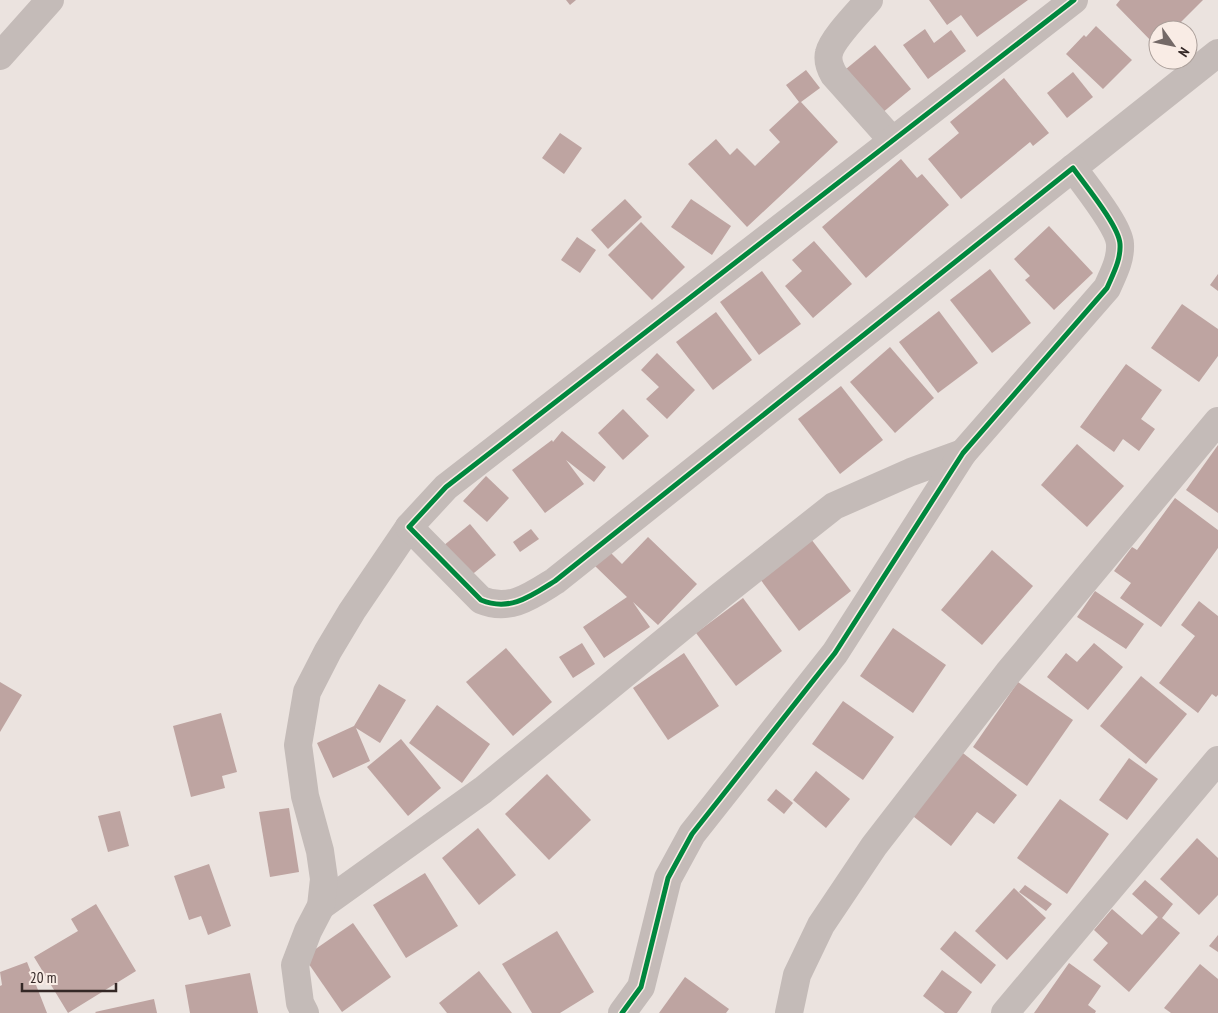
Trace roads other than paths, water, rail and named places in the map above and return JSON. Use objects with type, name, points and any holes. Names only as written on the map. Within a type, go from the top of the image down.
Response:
[{"type":"street","points":[[0,56],[50,0]]},
{"type":"street","points":[[869,0],[835,40],[829,52],[829,66],[834,75],[892,140]]},
{"type":"street","points":[[305,1013],[300,1003],[295,965],[308,931],[321,906],[324,879],[320,851],[305,796],[298,745],[307,692],[328,651],[352,611],[409,527],[446,488],[1074,0]]},
{"type":"street","points":[[409,527],[481,600],[493,605],[514,603],[528,598],[555,581],[1218,53]]},
{"type":"street","points":[[622,1013],[641,987],[668,878],[692,834],[835,653],[963,453],[1107,288],[1118,265],[1120,243],[1115,228],[1073,168]]},
{"type":"street","points":[[788,1013],[796,975],[821,925],[874,846],[945,752],[1008,674],[1218,421]]},
{"type":"street","points":[[321,906],[483,790],[720,596],[834,506],[911,472],[963,453]]},
{"type":"street","points":[[1005,1013],[1218,760]]}]
